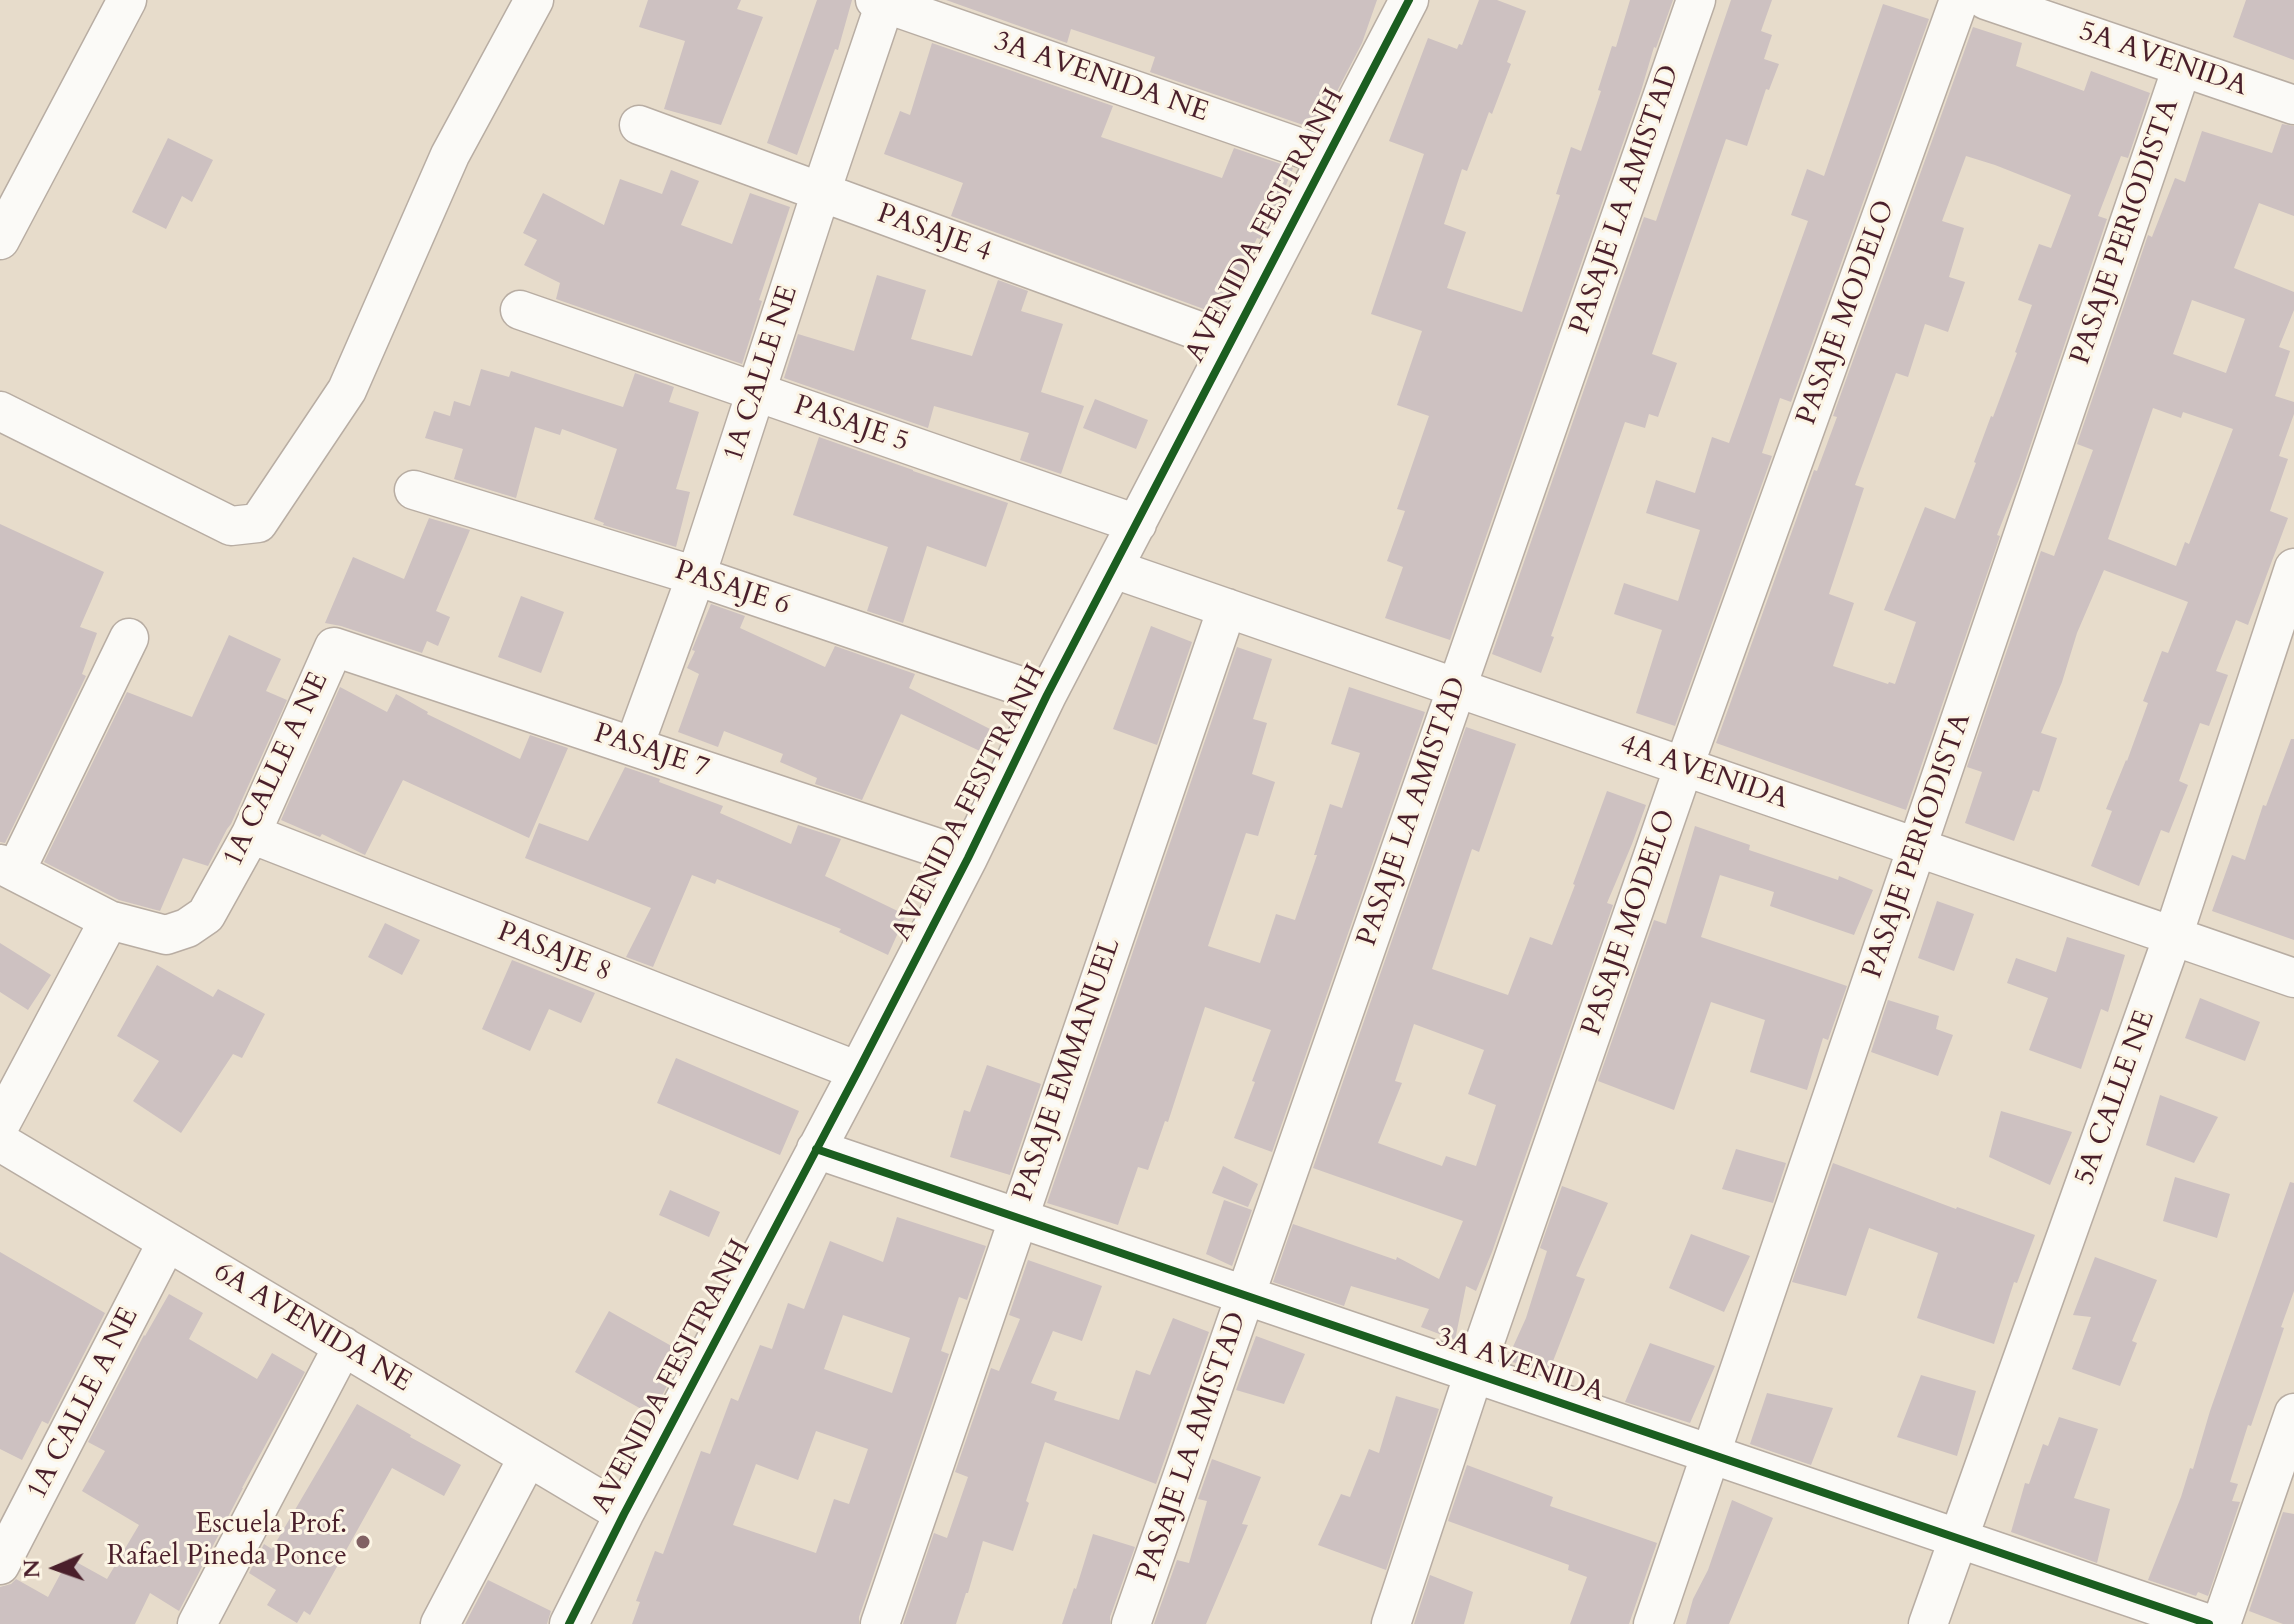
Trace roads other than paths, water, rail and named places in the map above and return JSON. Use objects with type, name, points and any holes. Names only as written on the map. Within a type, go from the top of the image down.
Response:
[{"type":"street","points":[[0,240],[127,0]]},
{"type":"street","points":[[0,411],[231,526],[258,523],[347,390],[450,155],[534,0]]},
{"type":"street","name":"AVENIDA FESITRANH","points":[[569,1624],[968,858],[1047,695],[1229,342],[1409,0]]},
{"type":"street","name":"PASAJE LA AMISTAD","points":[[1131,1624],[1696,0]]},
{"type":"street","name":"PASAJE MODELO","points":[[1391,1624],[1474,1373],[1684,766],[1959,0]]},
{"type":"street","name":"5A AVENIDA","points":[[1986,0],[2294,105]]},
{"type":"street","name":"3A AVENIDA NE","points":[[882,1],[1327,157]]},
{"type":"street","name":"1A CALLE NE","points":[[634,746],[696,576],[882,1]]},
{"type":"street","name":"PASAJE PERIODISTA","points":[[1653,1624],[2182,67]]},
{"type":"street","name":"PASAJE 4","points":[[639,125],[1229,342]]},
{"type":"street","name":"PASAJE 5","points":[[520,310],[1137,524]]},
{"type":"street","name":"PASAJE 6","points":[[414,490],[696,576],[1047,695]]},
{"type":"street","name":"5A CALLE NE","points":[[1928,1624],[2173,936],[2294,568]]},
{"type":"street","name":"4A AVENIDA","points":[[1114,569],[2294,978]]},
{"type":"street","name":"PASAJE EMMANUEL","points":[[880,1624],[1227,608]]},
{"type":"street","points":[[0,1125],[109,920],[8,867],[129,638]]},
{"type":"street","name":"PASAJE 7","points":[[334,647],[968,858]]},
{"type":"street","name":"1A CALLE A NE","points":[[109,920],[166,935],[187,928],[206,915],[251,834],[334,647]]},
{"type":"street","name":"PASAJE 8","points":[[251,834],[858,1071]]},
{"type":"street","name":"6A AVENIDA NE","points":[[0,1142],[624,1514]]},
{"type":"street","name":"3A AVENIDA","points":[[816,1149],[2209,1624]]},
{"type":"street","name":"1A CALLE A NE","points":[[0,1565],[167,1242]]},
{"type":"street","points":[[197,1624],[343,1346]]},
{"type":"street","points":[[2221,1624],[2294,1413]]},
{"type":"street","points":[[440,1624],[528,1457]]},
{"type":"place","name":"Escuela Prof. Rafael Pineda Ponce","points":[[363,1542]]}]
